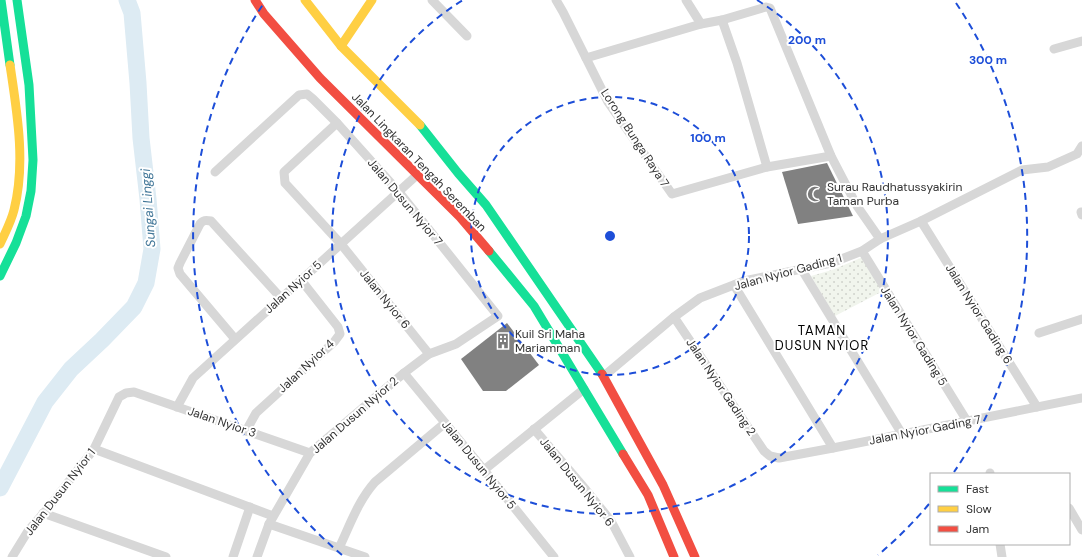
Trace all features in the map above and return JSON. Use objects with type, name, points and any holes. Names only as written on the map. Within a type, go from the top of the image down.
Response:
[{"type":"main road","points":[[0,244],[14,211],[18,188],[20,160],[14,87],[1,0]]},
{"type":"main road","points":[[0,276],[16,243],[26,216],[31,190],[33,160],[29,84],[17,0]]},
{"type":"main road","name":"Jalan Lingkaran Tengah Seremban","points":[[255,0],[264,14],[320,78],[460,217],[534,306],[648,495],[674,557]]},
{"type":"main road","name":"Jalan Lingkaran Tengah Seremban","points":[[306,0],[341,46],[417,121],[458,173],[486,204],[604,376],[663,486],[695,557]]},
{"type":"main road","points":[[341,46],[372,0]]},
{"type":"street","points":[[432,0],[467,36]]},
{"type":"street","name":"Lorong Bunga Raya 7","points":[[556,0],[608,102],[672,194],[767,167],[831,156]]},
{"type":"street","points":[[686,0],[701,24]]},
{"type":"street","points":[[586,58],[701,24],[722,20],[766,7],[770,8],[831,156],[857,206],[880,239]]},
{"type":"street","points":[[722,20],[737,63],[767,167]]},
{"type":"street","points":[[1054,49],[1082,41]]},
{"type":"street","name":"Jalan Dusun Nyior 7","points":[[215,172],[300,95],[307,94],[337,123],[399,192],[498,316]]},
{"type":"street","name":"Jalan Nyior 6","points":[[337,123],[284,172],[285,183],[341,244],[429,354]]},
{"type":"street","name":"Jalan Nyior Gading 1","points":[[604,376],[674,317],[700,298],[744,282],[831,263],[862,251],[880,239],[921,221],[1022,170],[1048,168],[1077,154],[1082,146]]},
{"type":"street","name":"Jalan Nyior 5","points":[[177,406],[193,378],[418,175]]},
{"type":"street","points":[[1082,212],[1082,215]]},
{"type":"street","points":[[236,339],[180,274],[178,268],[202,221],[211,221],[281,298]]},
{"type":"street","name":"Jalan Nyior Gading 6","points":[[921,221],[1037,407]]},
{"type":"street","name":"Jalan Nyior Gading 5","points":[[862,251],[967,421]]},
{"type":"street","points":[[802,270],[902,434]]},
{"type":"street","name":"Jalan Nyior 4","points":[[246,431],[256,413],[334,342],[340,334],[338,327],[301,280]]},
{"type":"street","points":[[734,285],[833,448]]},
{"type":"street","name":"Jalan Dusun Nyior 2","points":[[257,557],[271,520],[310,453],[404,373],[429,354],[456,344],[498,316]]},
{"type":"street","name":"Jalan Nyior Gading 2","points":[[674,317],[764,451],[770,456]]},
{"type":"street","points":[[1038,333],[1082,319]]},
{"type":"street","name":"Jalan Dusun Nyior 5","points":[[404,373],[554,557]]},
{"type":"street","points":[[484,470],[584,389]]},
{"type":"street","name":"Jalan Nyior 3","points":[[134,392],[310,453]]},
{"type":"street","name":"Jalan Dusun Nyior 1","points":[[12,557],[28,531],[94,449],[119,397],[126,393],[134,392]]},
{"type":"street","name":"Jalan Nyior Gading 7","points":[[770,456],[779,458],[833,448],[1081,398]]},
{"type":"street","points":[[339,548],[367,491],[375,482],[445,423]]},
{"type":"street","name":"Jalan Dusun Nyior 6","points":[[534,429],[611,520],[630,557]]},
{"type":"street","points":[[94,449],[250,507],[271,520],[365,557]]},
{"type":"street","points":[[234,557],[250,507]]},
{"type":"street","points":[[1070,510],[1082,530]]},
{"type":"street","points":[[43,513],[166,557]]},
{"type":"street","points":[[1000,545],[1002,557]]},
{"type":"shaded area","points":[[863,257],[883,291],[835,316],[811,276],[832,270]]},
{"type":"building","name":"Surau Raudhatussyakirin Taman Purba","points":[[827,163],[853,216],[798,224],[782,172]]},
{"type":"building","name":"Kuil Sri Maha Mariamman","points":[[507,323],[539,365],[506,391],[483,391],[461,359]]},
{"type":"waterway","name":"Sungai Linggi","points":[[0,488],[45,402],[71,369],[134,307],[146,283],[152,249],[141,138],[132,13],[127,0]]},
{"type":"traffic: fast","points":[[1,0],[10,65]]},
{"type":"traffic: fast","points":[[0,276],[16,243],[26,216],[31,191],[33,160],[29,85],[17,0]]},
{"type":"traffic: fast","points":[[420,125],[458,173],[486,205],[602,374]]},
{"type":"traffic: fast","points":[[489,251],[534,306],[623,454]]},
{"type":"traffic: slow","points":[[305,0],[341,46],[420,125]]},
{"type":"traffic: slow","points":[[341,46],[372,0]]},
{"type":"traffic: slow","points":[[0,244],[10,223],[18,192],[20,156],[18,119],[10,65]]},
{"type":"traffic: jam","points":[[255,0],[264,14],[320,78],[460,217],[489,251]]},
{"type":"traffic: jam","points":[[602,374],[663,485],[695,557]]},
{"type":"traffic: jam","points":[[623,454],[648,495],[674,557]]},
{"type":"place","name":"Surau Raudhatussyakirin Taman Purba","points":[[815,194]]},
{"type":"place","name":"Kuil Sri Maha Mariamman","points":[[503,341]]},
{"type":"district","name":"TAMAN DUSUN NYIOR","points":[[822,338]]}]
